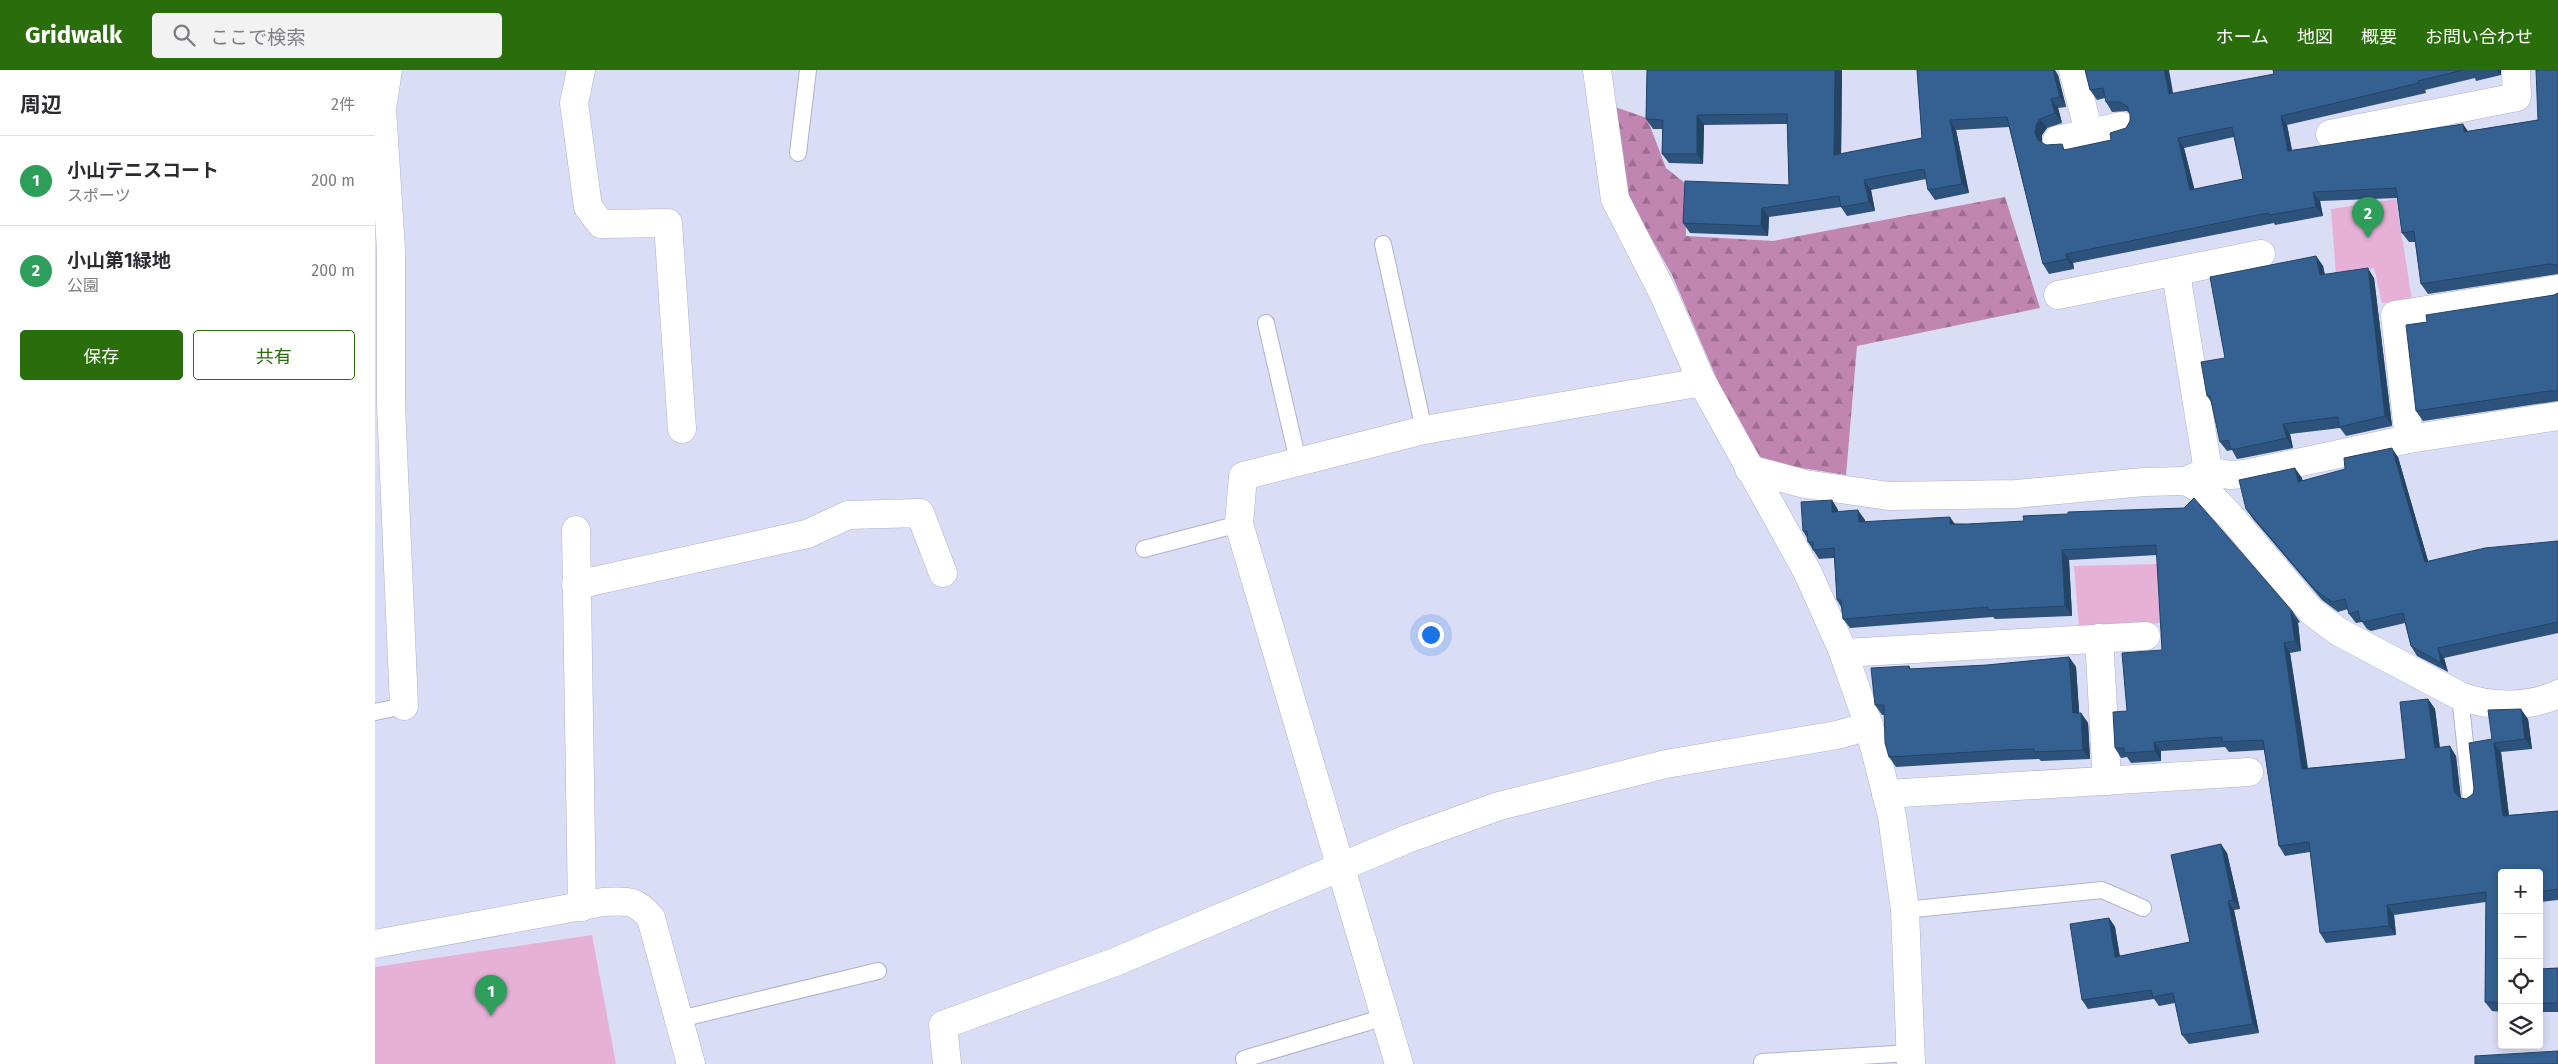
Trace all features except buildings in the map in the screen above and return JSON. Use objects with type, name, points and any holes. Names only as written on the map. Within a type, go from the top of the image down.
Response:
[{"type":"street","points":[[388,70],[382,108],[391,250],[391,404],[405,706]]},
{"type":"street","points":[[581,70],[574,103],[588,207],[601,224],[668,223],[682,429]]},
{"type":"street","points":[[1597,70],[1615,199],[1663,293],[1702,382],[1749,470],[1807,571],[1843,653],[1869,726],[1892,816],[1905,910],[1911,1058]]},
{"type":"street","points":[[2073,70],[2089,132]]},
{"type":"street","points":[[2330,134],[2517,97],[2516,70]]},
{"type":"street","points":[[2057,140],[2122,126]]},
{"type":"street","points":[[2058,294],[2175,273],[2261,254]]},
{"type":"street","points":[[2175,273],[2197,476],[2210,495],[2231,516],[2311,611],[2339,632],[2459,696],[2479,703],[2517,704],[2558,694]]},
{"type":"street","points":[[2409,439],[2395,315],[2558,289]]},
{"type":"street","points":[[1399,1064],[1239,524],[1243,476],[1424,430],[1702,382]]},
{"type":"street","points":[[1749,470],[1805,484],[1897,496],[2016,494],[2197,476],[2245,474],[2409,439],[2558,416]]},
{"type":"street","points":[[576,585],[807,534],[848,515],[866,514],[920,513],[943,572]]},
{"type":"street","points":[[576,530],[582,907]]},
{"type":"street","points":[[1843,653],[2146,636]]},
{"type":"street","points":[[2099,638],[2107,780]]},
{"type":"street","points":[[947,1064],[943,1025],[1115,962],[1407,839],[1525,799],[1667,764],[1837,734],[1869,726]]},
{"type":"street","points":[[1886,794],[2249,772]]},
{"type":"street","points":[[375,944],[582,907],[624,901],[641,906],[651,918],[691,1064]]},
{"type":"lane","points":[[798,153],[808,70]]},
{"type":"lane","points":[[1383,244],[1424,430]]},
{"type":"lane","points":[[1266,323],[1298,462]]},
{"type":"lane","points":[[1144,549],[1239,524]]},
{"type":"lane","points":[[2459,696],[2471,799]]},
{"type":"lane","points":[[375,712],[405,706]]},
{"type":"lane","points":[[1905,910],[2102,890],[2143,908]]},
{"type":"lane","points":[[680,1019],[878,971]]},
{"type":"lane","points":[[1244,1060],[1385,1017]]},
{"type":"lane","points":[[1763,1064],[1763,1062],[1911,1058]]},
{"type":"green space","points":[[1612,106],[1647,118],[1666,168],[1685,183],[1686,236],[1773,241],[2005,197],[2040,308],[1857,346],[1846,475],[1752,460],[1672,275],[1627,195]]},
{"type":"shaded area","points":[[2396,199],[2412,300],[2382,303],[2374,268],[2336,275],[2331,209]]},
{"type":"shaded area","points":[[2158,564],[2163,623],[2079,628],[2074,566]]},
{"type":"shaded area","points":[[592,935],[616,1064],[375,1064],[375,967]]},
{"type":"place","name":"小山第1緑地","points":[[2368,238]]},
{"type":"place","name":"小山テニスコート","points":[[491,1016]]}]
